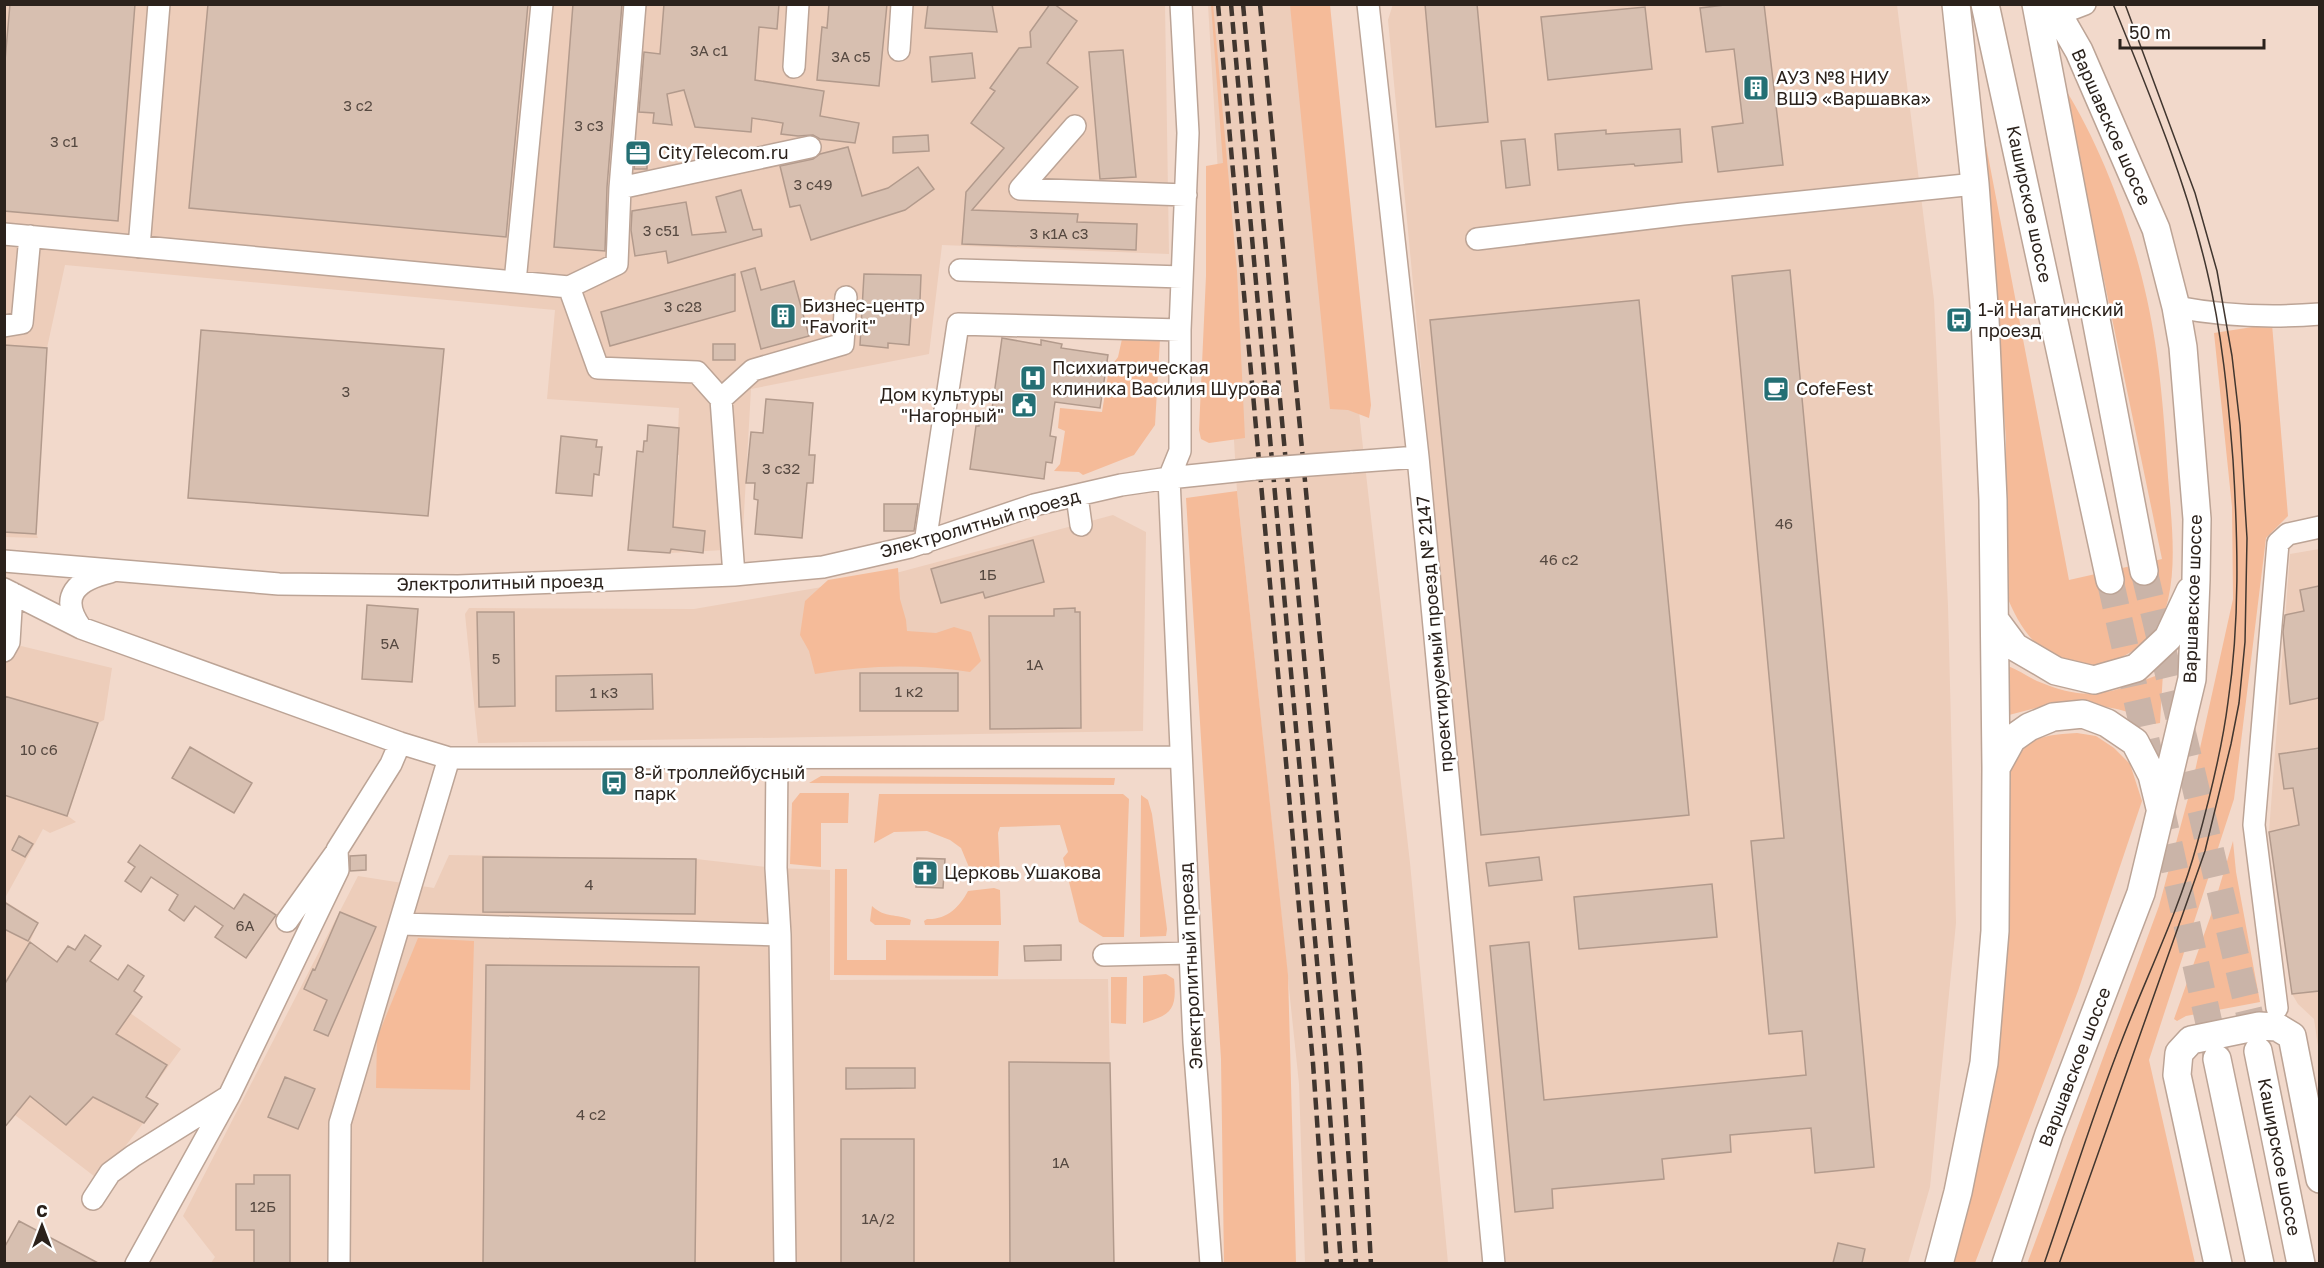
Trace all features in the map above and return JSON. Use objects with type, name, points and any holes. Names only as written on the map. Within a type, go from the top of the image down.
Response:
[{"type":"main road","points":[[1939,1263],[1958,1192],[1984,1063],[1995,931],[1993,500],[1985,319],[1975,184],[1956,4]]},
{"type":"main road","name":"Каширское шоссе","points":[[1986,4],[2110,580]]},
{"type":"main road","points":[[2049,8],[2144,571]]},
{"type":"main road","name":"Варшавское шоссе","points":[[2006,1263],[2049,1134],[2141,893],[2192,679],[2196,580],[2197,519],[2183,347],[2176,307],[2156,229],[2079,51],[2049,8]]},
{"type":"main road","points":[[1995,620],[2015,647],[2056,671],[2094,680],[2136,668],[2168,638],[2196,580]]},
{"type":"main road","points":[[1996,768],[2012,739],[2029,727],[2052,717],[2083,714],[2108,723],[2135,742],[2152,775],[2160,809]]},
{"type":"main road","points":[[2218,1263],[2177,1075],[2179,1053],[2190,1041],[2259,1026],[2277,1027],[2292,1036],[2319,1174]]},
{"type":"main road","name":"Каширское шоссе","points":[[2258,1051],[2301,1263]]},
{"type":"main road","points":[[2217,1059],[2260,1263]]},
{"type":"street","points":[[140,247],[159,4]]},
{"type":"street","points":[[515,282],[542,4]]},
{"type":"street","points":[[4,234],[569,287],[617,264],[620,188],[635,4]]},
{"type":"street","points":[[794,67],[798,4]]},
{"type":"street","points":[[899,50],[902,4]]},
{"type":"street","points":[[1181,4],[1188,133],[1180,330],[1180,451],[1169,478],[1418,456]]},
{"type":"street","name":"проектируемый проезд № 2147","points":[[1368,4],[1418,456],[1494,1263]]},
{"type":"street","points":[[2049,8],[2085,4]]},
{"type":"street","points":[[1075,126],[1020,189],[1186,195]]},
{"type":"street","points":[[620,188],[810,147]]},
{"type":"street","points":[[1477,239],[1683,214],[1975,184]]},
{"type":"street","points":[[4,326],[22,323],[30,236]]},
{"type":"street","points":[[960,270],[1182,277]]},
{"type":"street","points":[[569,287],[598,368],[697,372],[721,399],[734,575]]},
{"type":"street","points":[[721,399],[753,370],[843,344],[846,297]]},
{"type":"street","points":[[2176,307],[2253,317],[2319,314]]},
{"type":"street","points":[[925,543],[958,324],[1180,330]]},
{"type":"street","name":"Электролитный проезд","points":[[4,561],[279,584],[458,586],[734,575],[823,567],[925,543],[1034,505],[1169,478],[1194,1042],[1211,1263]]},
{"type":"street","points":[[1077,496],[1081,525]]},
{"type":"street","points":[[2277,1008],[2254,825],[2278,543],[2288,534],[2319,527]]},
{"type":"street","points":[[81,628],[73,616],[70,603],[72,593],[81,583],[97,575],[119,570]]},
{"type":"street","points":[[4,651],[9,642],[8,591],[81,628],[400,743],[449,758],[1181,758]]},
{"type":"street","points":[[287,921],[337,850],[391,764],[400,743]]},
{"type":"street","points":[[339,1263],[340,1123],[449,758]]},
{"type":"street","points":[[777,759],[785,1263]]},
{"type":"street","points":[[136,1263],[229,1096],[338,870],[337,850]]},
{"type":"street","points":[[401,924],[780,935]]},
{"type":"street","points":[[1104,956],[1190,953]]},
{"type":"street","points":[[93,1199],[110,1173],[229,1096]]},
{"type":"shaded area","points":[[1213,4],[1237,271],[1245,438],[1209,443],[1201,439],[1199,430],[1206,276],[1206,166],[1223,163],[1211,5]]},
{"type":"shaded area","points":[[1393,4],[1897,5],[1934,300],[1948,606],[1956,923],[1930,1187],[1908,1263],[1506,1263],[1388,20]]},
{"type":"shaded area","points":[[5,5],[1165,5],[1169,254],[942,245],[929,354],[751,389],[742,549],[670,553],[679,455],[677,455],[679,408],[547,399],[555,310],[65,265],[47,348],[36,533],[38,538],[5,537]]},
{"type":"shaded area","points":[[1208,5],[1313,5],[1410,863],[1448,1263],[1305,1263],[1299,1084],[1237,491]]},
{"type":"shaded area","points":[[1290,5],[1330,5],[1371,405],[1369,418],[1348,410],[1330,409]]},
{"type":"shaded area","points":[[2064,87],[2109,177],[2122,210],[2142,276],[2160,376],[2172,523],[2171,585],[2162,617],[2153,632],[2127,655],[2111,662],[2094,665],[2076,664],[2059,659],[2041,648],[2020,623],[2006,594],[2006,439],[1981,119],[2069,580],[2162,559]]},
{"type":"shaded area","points":[[2272,324],[2288,516],[2266,538],[2234,799],[2149,1060],[2195,1263],[2027,1264],[2159,906],[2193,780],[2233,599],[2232,507],[2214,333]]},
{"type":"shaded area","points":[[1122,339],[1160,339],[1155,425],[1134,455],[1083,475],[1079,472],[1054,471],[1060,464],[1065,431],[1058,428],[1060,408],[1102,412],[1109,369],[1118,357]]},
{"type":"shaded area","points":[[1237,491],[1288,975],[1296,1263],[1224,1263],[1221,1059],[1186,498]]},
{"type":"shaded area","points":[[1113,515],[1146,532],[1143,731],[478,743],[465,614],[469,608],[694,609],[881,577]]},
{"type":"shaded area","points":[[2319,549],[2319,1053],[2314,1019],[2298,1004],[2292,994],[2269,832],[2290,554]]},
{"type":"shaded area","points":[[898,568],[900,599],[907,631],[936,633],[954,627],[971,632],[981,661],[970,672],[892,667],[815,674],[809,651],[800,635],[805,601],[828,580]]},
{"type":"shaded area","points":[[5,640],[112,668],[104,720],[98,723],[68,816],[76,822],[50,833],[43,829],[5,898]]},
{"type":"shaded area","points":[[2008,666],[2056,688],[2087,694],[2115,690],[2163,673],[2160,723],[2154,724],[2144,718],[2108,707],[2083,705],[2046,706],[2009,715],[2005,712]]},
{"type":"shaded area","points":[[2077,733],[2096,736],[2114,748],[2130,764],[2142,801],[2078,991],[1975,1263],[1948,1264],[2006,776],[2019,754],[2033,741],[2051,735]]},
{"type":"shaded area","points":[[821,776],[1115,778],[1114,785],[809,783]]},
{"type":"shaded area","points":[[800,793],[849,793],[848,823],[821,823],[821,867],[790,864],[792,803]]},
{"type":"shaded area","points":[[879,794],[1123,794],[1129,799],[1124,937],[1103,937],[1079,922],[1063,858],[1068,852],[1060,825],[1000,827],[998,833],[1000,874],[971,872],[961,848],[950,840],[927,831],[894,832],[874,843]]},
{"type":"shaded area","points":[[1141,795],[1148,800],[1152,814],[1166,936],[1140,937]]},
{"type":"shaded area","points":[[2233,841],[2236,872],[2260,1002],[2186,1016],[2177,1021],[2174,1019],[2211,915]]},
{"type":"shaded area","name":"8-й троллейбусный парк","points":[[449,855],[696,859],[776,868],[830,870],[830,980],[1108,979],[1114,1263],[211,1263],[215,1257],[183,1216],[358,876],[434,888]]},
{"type":"shaded area","points":[[835,869],[847,869],[847,960],[886,960],[886,940],[999,941],[998,976],[834,975]]},
{"type":"shaded area","points":[[994,888],[1000,890],[1001,925],[925,925],[924,921],[927,919],[934,919],[951,912],[968,891]]},
{"type":"shaded area","points":[[5,901],[38,922],[30,942],[181,1049],[146,1097],[158,1104],[99,1180],[15,1115],[5,1127]]},
{"type":"shaded area","points":[[872,906],[882,913],[911,920],[910,925],[875,925],[870,921]]},
{"type":"shaded area","points":[[418,938],[474,941],[470,1090],[376,1088],[377,1038]]},
{"type":"shaded area","points":[[1166,974],[1174,979],[1173,1004],[1160,1017],[1143,1023],[1143,976]]},
{"type":"shaded area","points":[[1111,977],[1127,977],[1126,1024],[1111,1023]]},
{"type":"building","points":[[10,4],[135,4],[118,221],[4,211],[4,72]]},
{"type":"building","points":[[208,4],[528,4],[506,237],[189,208]]},
{"type":"building","points":[[573,4],[622,4],[607,187],[605,251],[554,247]]},
{"type":"building","points":[[664,4],[779,4],[777,29],[759,27],[755,80],[824,91],[820,116],[859,123],[855,143],[820,139],[813,135],[781,134],[783,123],[752,118],[751,132],[695,127],[684,90],[667,94],[672,125],[653,123],[654,113],[639,112],[644,52],[660,54]]},
{"type":"building","points":[[829,4],[887,4],[879,86],[817,80],[822,27],[827,28]]},
{"type":"building","points":[[928,4],[992,4],[997,32],[925,28]]},
{"type":"building","points":[[1050,4],[1054,4],[1077,21],[1047,63],[1078,87],[972,210],[1078,214],[1077,222],[1137,224],[1136,250],[962,244],[966,192],[1004,148],[971,123],[995,91],[990,88],[1019,48],[1031,47],[1030,32]]},
{"type":"building","points":[[1425,4],[1477,4],[1488,122],[1436,127]]},
{"type":"building","name":"АУЗ №8 НИУ ВШЭ «Варшавка»","points":[[1733,4],[1764,4],[1783,165],[1718,172],[1712,127],[1743,123],[1734,49],[1706,52],[1700,8]]},
{"type":"building","points":[[1645,7],[1652,69],[1548,80],[1541,17]]},
{"type":"building","points":[[1123,50],[1136,177],[1100,179],[1089,52]]},
{"type":"building","points":[[972,53],[975,78],[932,82],[930,57]]},
{"type":"building","points":[[1680,129],[1682,162],[1558,170],[1555,134],[1606,130],[1606,134]]},
{"type":"building","points":[[928,135],[929,151],[893,153],[893,137]]},
{"type":"building","points":[[1525,139],[1530,185],[1506,188],[1501,141]]},
{"type":"building","points":[[848,147],[862,196],[888,188],[918,167],[934,189],[905,210],[811,240],[800,205],[790,207],[780,166],[813,159],[820,154]]},
{"type":"building","points":[[636,152],[647,152],[647,169],[634,169]]},
{"type":"building","points":[[741,190],[753,230],[761,229],[762,236],[668,263],[666,251],[635,256],[631,230],[632,211],[686,202],[692,235],[726,232],[716,197]]},
{"type":"building","name":"Бизнес-центр \"Favorit\"","points":[[755,268],[761,290],[794,281],[809,336],[761,349],[741,272]]},
{"type":"building","points":[[1790,270],[1874,1167],[1815,1173],[1811,1128],[1730,1135],[1731,1152],[1662,1159],[1664,1179],[1552,1189],[1553,1208],[1515,1212],[1490,946],[1529,942],[1544,1100],[1806,1075],[1802,1031],[1769,1034],[1751,841],[1784,838],[1732,276]]},
{"type":"building","points":[[735,274],[735,311],[610,346],[601,312]]},
{"type":"building","points":[[864,274],[921,275],[920,300],[912,300],[909,345],[888,343],[888,348],[860,345]]},
{"type":"building","points":[[1639,300],[1689,815],[1481,835],[1430,320]]},
{"type":"building","points":[[201,330],[444,349],[428,516],[188,498]]},
{"type":"building","name":"Дом культуры \"Нагорный\"","points":[[1002,338],[1041,345],[1041,340],[1062,344],[1061,348],[1108,355],[1100,408],[1055,402],[1050,436],[1056,437],[1052,463],[1046,462],[1044,479],[970,469],[976,426],[979,426],[979,422],[990,423]]},
{"type":"building","points":[[713,344],[735,344],[735,360],[713,360]]},
{"type":"building","points":[[4,345],[47,348],[36,534],[4,532]]},
{"type":"building","points":[[766,399],[813,403],[809,455],[815,455],[813,483],[807,483],[802,538],[755,534],[758,500],[754,499],[755,483],[746,483],[751,432],[763,433]]},
{"type":"building","points":[[648,425],[679,428],[673,527],[705,531],[703,553],[671,549],[670,553],[628,550],[637,451],[643,452],[644,441],[647,441]]},
{"type":"building","points":[[561,436],[597,440],[596,447],[602,447],[599,475],[594,474],[592,496],[556,493]]},
{"type":"building","points":[[884,504],[918,504],[914,531],[884,531]]},
{"type":"building","points":[[1033,540],[1044,582],[985,598],[983,592],[941,603],[931,569]]},
{"type":"building","points":[[2319,586],[2319,698],[2290,704],[2283,632],[2285,615],[2304,611],[2300,590]]},
{"type":"building","points":[[367,605],[418,609],[412,682],[362,679]]},
{"type":"building","points":[[1075,608],[1075,612],[1080,612],[1081,728],[990,729],[989,616],[1054,616],[1054,609]]},
{"type":"building","points":[[477,612],[514,612],[515,706],[479,707]]},
{"type":"building","points":[[860,673],[958,673],[958,711],[860,711]]},
{"type":"building","points":[[652,674],[653,709],[556,711],[556,676]]},
{"type":"building","points":[[4,696],[98,723],[67,816],[4,795]]},
{"type":"building","points":[[190,747],[252,783],[234,813],[172,778]]},
{"type":"building","points":[[2319,748],[2319,991],[2292,994],[2269,832],[2299,825],[2293,788],[2284,789],[2279,754]]},
{"type":"building","points":[[19,836],[33,844],[25,857],[12,850]]},
{"type":"building","points":[[140,845],[234,909],[244,894],[276,915],[246,958],[215,937],[223,926],[195,906],[184,921],[169,910],[178,895],[151,877],[141,892],[125,881],[135,867],[128,862]]},
{"type":"building","points":[[366,855],[366,870],[350,871],[350,856]]},
{"type":"building","points":[[483,857],[696,859],[695,914],[483,912]]},
{"type":"building","points":[[1539,857],[1542,880],[1489,886],[1486,863]]},
{"type":"building","name":"Церковь Ушакова","points":[[917,858],[945,859],[943,888],[916,887]]},
{"type":"building","points":[[1712,884],[1717,937],[1579,949],[1574,897]]},
{"type":"building","points":[[4,902],[38,923],[28,941],[4,929]]},
{"type":"building","points":[[340,912],[376,927],[328,1036],[314,1030],[327,1000],[304,989],[313,969],[315,970]]},
{"type":"building","points":[[85,935],[101,946],[90,961],[118,980],[128,965],[144,976],[134,991],[142,997],[116,1034],[167,1065],[146,1097],[158,1104],[144,1123],[93,1097],[66,1125],[30,1096],[4,1128],[4,985],[30,942],[57,962],[68,946],[75,950]]},
{"type":"building","points":[[1061,945],[1061,960],[1025,961],[1024,946]]},
{"type":"building","points":[[486,965],[699,967],[695,1263],[483,1263]]},
{"type":"building","points":[[1009,1062],[1110,1063],[1114,1263],[1010,1263]]},
{"type":"building","points":[[846,1068],[915,1068],[915,1088],[846,1089]]},
{"type":"building","points":[[285,1077],[315,1089],[298,1129],[268,1117]]},
{"type":"building","points":[[841,1139],[914,1139],[914,1263],[841,1263]]},
{"type":"building","points":[[254,1175],[290,1175],[290,1263],[254,1263],[254,1230],[236,1230],[236,1184],[254,1184]]},
{"type":"building","points":[[19,1221],[98,1263],[4,1263],[4,1248]]},
{"type":"building","points":[[1838,1243],[1865,1249],[1862,1263],[1833,1263]]},
{"type":"tunnel","points":[[2144,571],[2258,1050]]},
{"type":"tunnel","points":[[2110,580],[2152,767]]},
{"type":"tunnel","points":[[2160,804],[2217,1059]]},
{"type":"tram line","points":[[2044,1264],[2111,1068],[2190,869],[2219,756],[2235,642],[2237,581],[2235,490],[2227,389],[2217,317],[2188,203],[2153,103],[2113,4]]},
{"type":"tram line","points":[[2059,1264],[2205,851],[2239,703],[2245,642],[2247,538],[2240,425],[2232,356],[2217,271],[2195,193],[2125,4]]},
{"type":"railway","points":[[1218,4],[1313,1063],[1327,1264]]},
{"type":"railway","points":[[1231,4],[1326,1062],[1341,1264]]},
{"type":"railway","points":[[1243,4],[1342,1062],[1356,1264]]},
{"type":"railway","points":[[1260,4],[1360,1064],[1371,1264]]},
{"type":"place","name":"АУЗ №8 НИУ ВШЭ «Варшавка»","points":[[1756,88]]},
{"type":"place","name":"CityTelecom.ru","points":[[638,153]]},
{"type":"place","name":"Бизнес-центр \"Favorit\"","points":[[783,316]]},
{"type":"place","name":"1-й Нагатинский проезд","points":[[1959,320]]},
{"type":"place","name":"Психиатрическая клиника Василия Шурова","points":[[1033,378]]},
{"type":"place","name":"CofeFest","points":[[1776,389]]},
{"type":"place","name":"Дом культуры \"Нагорный\"","points":[[1024,405]]},
{"type":"place","name":"8-й троллейбусный парк","points":[[614,783]]},
{"type":"place","name":"Церковь Ушакова","points":[[925,873]]}]
